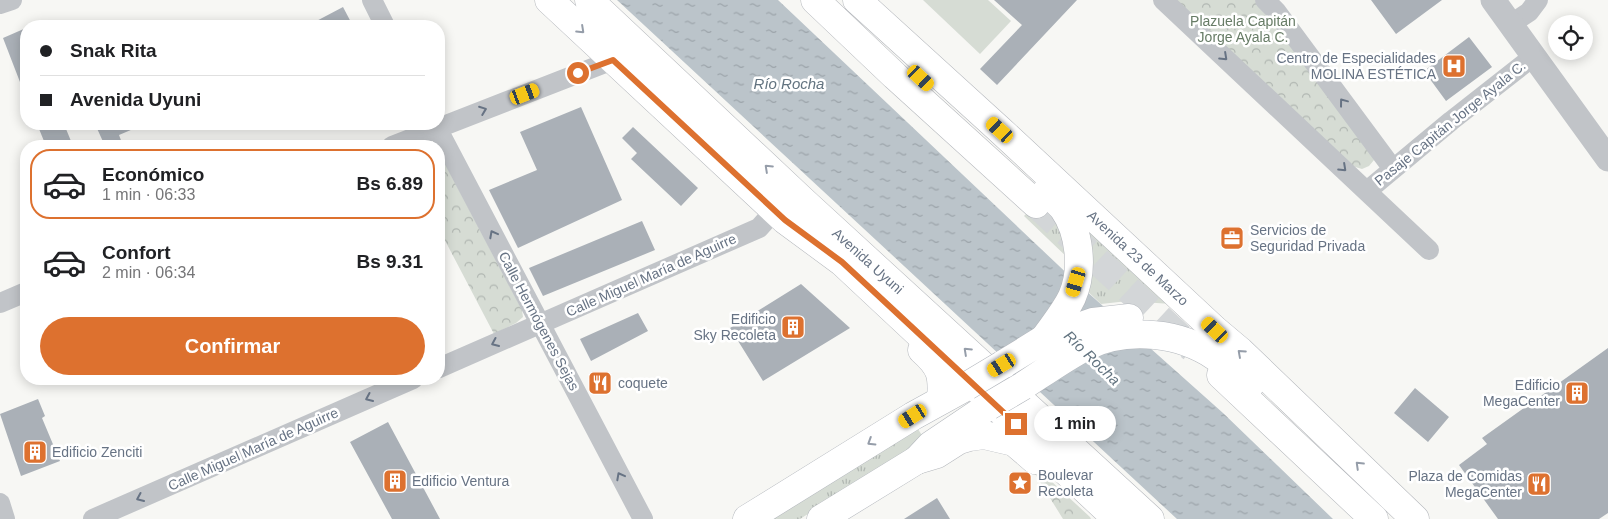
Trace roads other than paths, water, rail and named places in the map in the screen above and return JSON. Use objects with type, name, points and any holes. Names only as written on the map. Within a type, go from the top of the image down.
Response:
[{"type":"main road","name":"Avenida Uyuni","points":[[548,0],[780,215],[842,262],[1117,519]]},
{"type":"main road","name":"Avenida Uyuni","points":[[589,0],[803,201],[1150,519]]},
{"type":"main road","points":[[815,0],[895,76],[1036,204]]},
{"type":"main road","points":[[836,0],[1062,208],[1075,234],[1079,255],[1079,271],[1072,297],[1044,339]]},
{"type":"main road","name":"Avenida 23 de Marzo","points":[[857,0],[1240,351],[1416,519]]},
{"type":"main road","points":[[780,215],[820,257],[935,361],[941,376],[941,400]]},
{"type":"main road","points":[[917,460],[931,445],[989,406],[1084,347],[1111,337],[1126,326],[1146,318],[1175,320],[1215,330]]},
{"type":"main road","points":[[747,519],[1044,339],[1093,322],[1126,326],[1190,343],[1232,368],[1378,508],[1387,519]]},
{"type":"main road","points":[[1221,375],[1374,519]]},
{"type":"main road","points":[[821,519],[917,460],[937,454],[959,440],[969,437],[991,436],[1014,442],[1099,519]]},
{"type":"street","points":[[0,4],[12,0]]},
{"type":"street","points":[[372,0],[383,20]]},
{"type":"street","points":[[1162,0],[1429,250]]},
{"type":"street","points":[[1265,0],[1276,11],[1393,169]]},
{"type":"street","points":[[1493,0],[1608,159]]},
{"type":"street","points":[[1511,24],[1529,12],[1538,0]]},
{"type":"street","name":"Pasaje Capitán Jorge Ayala C.","points":[[1367,191],[1451,121],[1534,56]]},
{"type":"street","points":[[445,123],[613,60]]},
{"type":"street","points":[[405,140],[427,130]]},
{"type":"street","name":"Calle Hermógenes Sejas","points":[[445,143],[642,519]]},
{"type":"street","name":"Calle Miguel María de Aguirre","points":[[445,365],[759,228],[780,215]]},
{"type":"street","points":[[0,303],[20,295]]},
{"type":"street","name":"Calle Miguel María de Aguirre","points":[[102,517],[400,385]]},
{"type":"street","points":[[0,503],[5,519]]},
{"type":"water","name":"Río Rocha","points":[[617,0],[778,0],[1076,282],[1223,413],[1333,519],[1177,519]]},
{"type":"tunnel","points":[[1036,204],[1193,349]]},
{"type":"place","name":"Centro de Especialidades MOLINA ESTÉTICA","points":[[1454,66]]},
{"type":"place","name":"Servicios de Seguridad Privada","points":[[1232,238]]},
{"type":"place","name":"Edificio Sky Recoleta","points":[[793,327]]},
{"type":"place","name":"coquete","points":[[600,383]]},
{"type":"place","name":"Edificio MegaCenter","points":[[1577,393]]},
{"type":"place","name":"Edificio Zenciti","points":[[35,452]]},
{"type":"place","name":"Edificio Ventura","points":[[395,481]]},
{"type":"place","name":"Boulevar Recoleta","points":[[1020,483]]},
{"type":"place","name":"Plaza de Comidas MegaCenter","points":[[1539,484]]},
{"type":"park label","name":"Plazuela Capitán Jorge Ayala C.","points":[[1243,30]]}]
